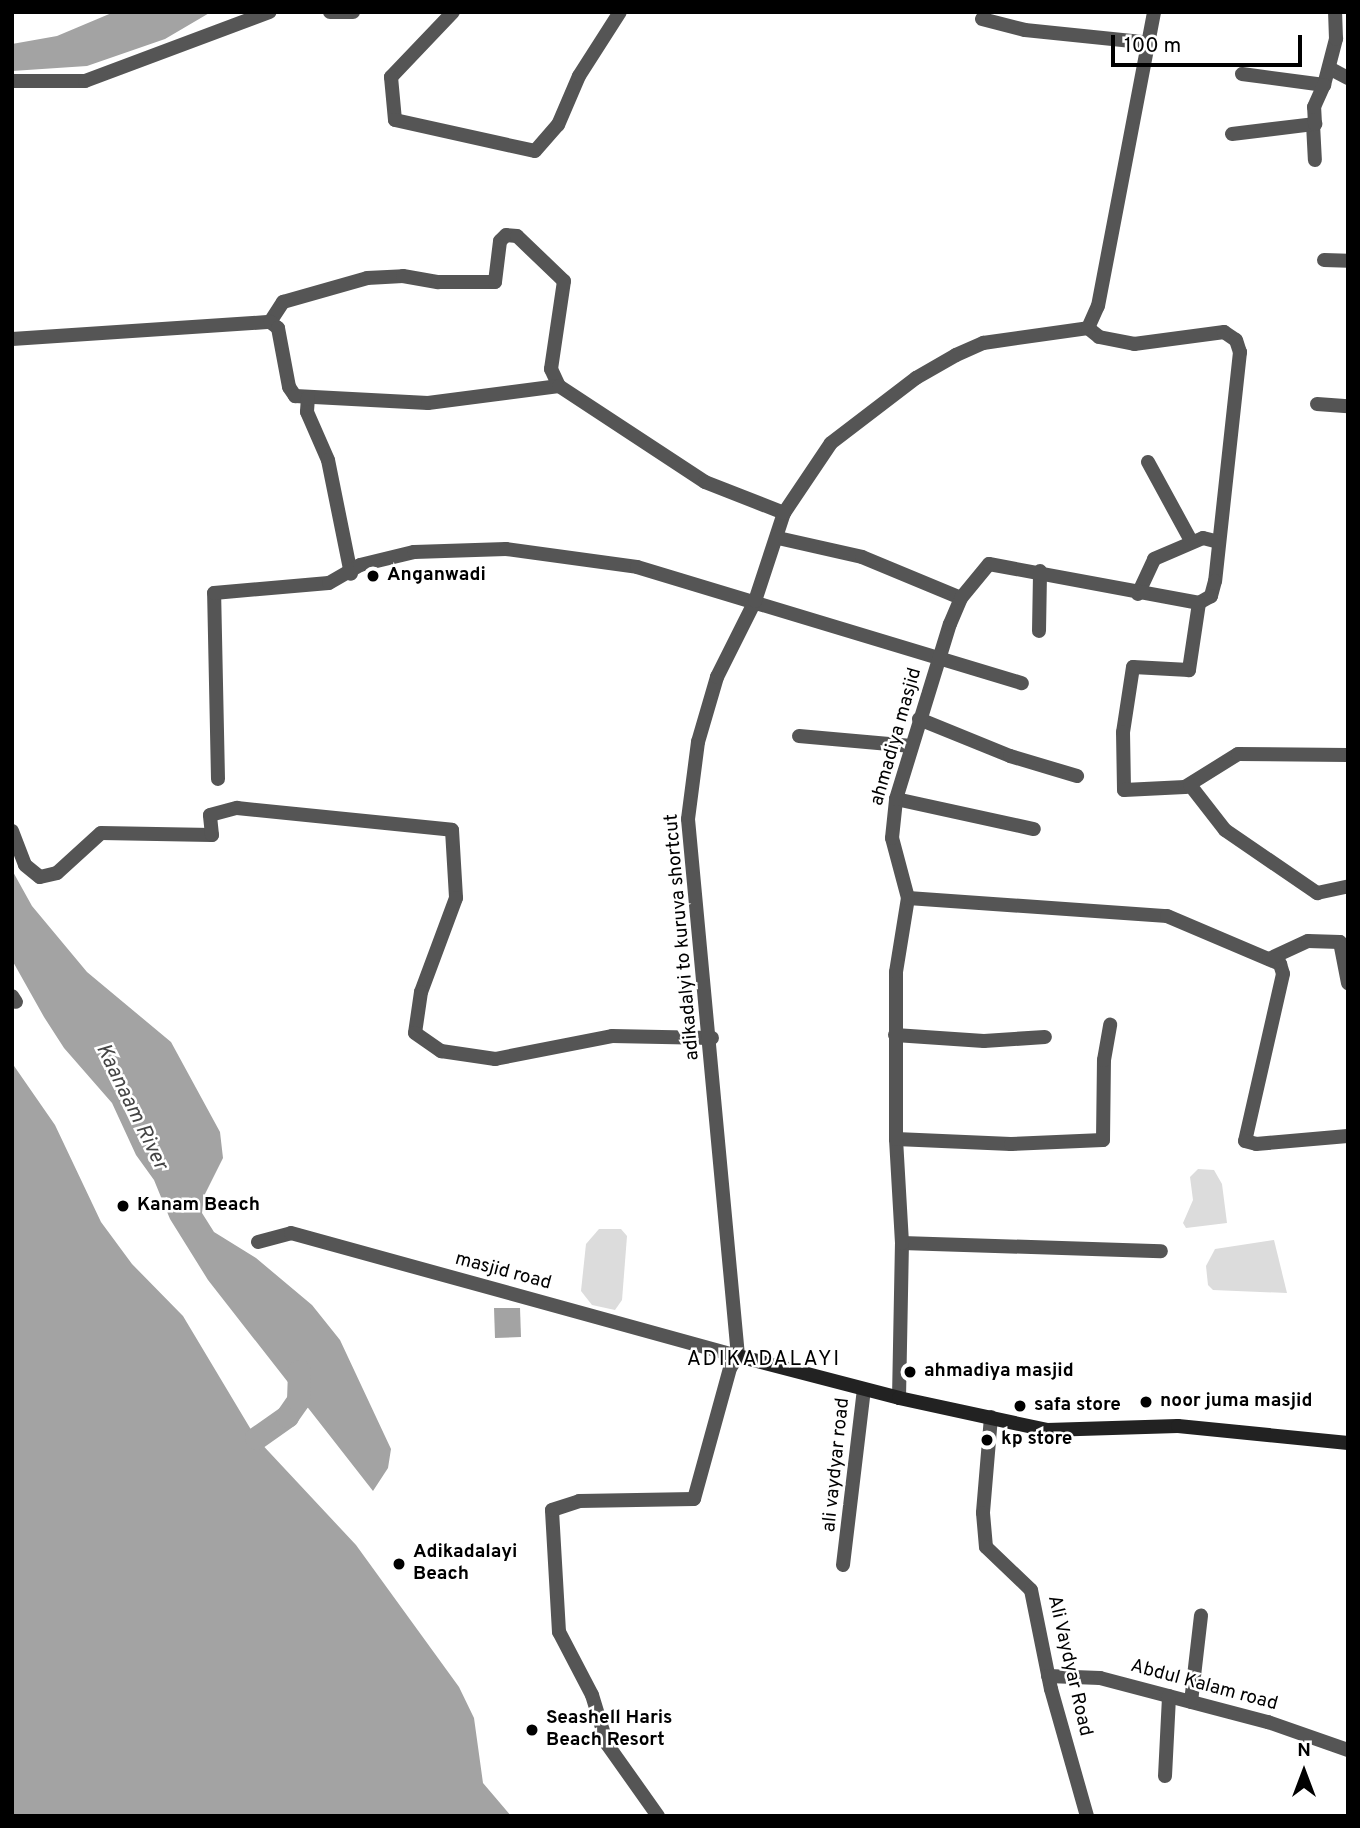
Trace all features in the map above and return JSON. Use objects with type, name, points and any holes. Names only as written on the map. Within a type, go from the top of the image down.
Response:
[{"type":"street","points":[[12,81],[85,82],[270,12]]},
{"type":"street","points":[[330,12],[353,12]]},
{"type":"street","points":[[453,12],[391,78],[395,120],[535,151],[558,125],[579,76],[620,12]]},
{"type":"street","points":[[1154,12],[1151,43],[1098,306],[1088,328],[1117,343],[1203,332],[1224,332],[1236,340],[1240,352],[1211,596],[1199,603],[1189,670],[1133,667],[1121,784],[1128,791],[1190,785],[1238,754],[1348,755]]},
{"type":"street","points":[[1315,160],[1314,107],[1324,85],[1336,39],[1335,12]]},
{"type":"street","points":[[982,19],[1025,30],[1151,43]]},
{"type":"street","points":[[1329,68],[1348,78]]},
{"type":"street","points":[[1242,74],[1324,85]]},
{"type":"street","points":[[1232,134],[1314,124]]},
{"type":"street","points":[[270,322],[283,302],[367,278],[403,275],[438,282],[495,282],[500,241],[506,235],[517,236],[564,281],[551,369],[559,386],[705,482],[784,513]]},
{"type":"street","points":[[1324,260],[1348,261]]},
{"type":"street","points":[[12,339],[270,322]]},
{"type":"street","points":[[270,322],[282,339],[289,387],[295,396],[428,402],[559,386]]},
{"type":"street","name":"adikadalyi to kuruva shortcut","points":[[738,1356],[712,1038],[688,819],[698,741],[718,677],[755,601],[778,538],[784,513],[831,443],[916,378],[984,343],[1088,328]]},
{"type":"street","points":[[308,397],[307,412],[328,460],[351,574]]},
{"type":"street","points":[[1317,404],[1348,406]]},
{"type":"street","points":[[1148,462],[1191,541]]},
{"type":"street","points":[[778,538],[862,557],[961,598]]},
{"type":"street","points":[[1138,594],[1154,559],[1202,538],[1219,542]]},
{"type":"street","points":[[218,779],[214,593],[329,583],[351,574],[360,565],[414,552],[506,549],[638,566],[941,655],[1022,683]]},
{"type":"street","name":"ahmadiya masjid","points":[[899,1398],[902,1243],[896,1139],[896,972],[908,898],[892,838],[896,799],[919,719],[961,598],[989,564],[1040,571],[1138,594],[1199,603]]},
{"type":"street","points":[[1039,631],[1040,571]]},
{"type":"street","points":[[919,719],[1010,756],[1077,776]]},
{"type":"street","points":[[799,736],[912,746]]},
{"type":"street","points":[[1190,785],[1225,830],[1317,893],[1346,887]]},
{"type":"street","points":[[896,799],[1034,829]]},
{"type":"street","points":[[12,831],[24,865],[40,877],[57,873],[101,834],[212,835],[210,815],[237,808],[452,830],[456,898],[421,992],[415,1033],[441,1051],[495,1059],[612,1036],[712,1038]]},
{"type":"street","points":[[908,898],[1167,915],[1280,964],[1283,974],[1245,1141],[1256,1144],[1348,1136]]},
{"type":"street","points":[[1269,960],[1308,941],[1340,942],[1348,983]]},
{"type":"street","points":[[896,1139],[1011,1144],[1103,1140],[1104,1060],[1110,1025]]},
{"type":"street","points":[[895,1035],[984,1041],[1045,1037]]},
{"type":"street","name":"masjid road","points":[[258,1242],[291,1233],[738,1356]]},
{"type":"street","points":[[902,1243],[1161,1251]]},
{"type":"street","points":[[658,1816],[607,1744],[592,1695],[559,1632],[552,1510],[579,1501],[694,1499],[730,1368],[738,1356],[864,1390],[1046,1430],[1178,1426],[1348,1443]]},
{"type":"street","name":"ali vaydyar road","points":[[843,1564],[848,1545],[864,1390]]},
{"type":"street","name":"Ali Vaydyar Road","points":[[991,1417],[983,1513],[986,1547],[1031,1590],[1048,1676],[1087,1816]]},
{"type":"street","points":[[1191,1702],[1201,1616]]},
{"type":"street","name":"Abdul Kalam road","points":[[1048,1676],[1100,1678],[1348,1749]]},
{"type":"street","points":[[1165,1776],[1169,1696]]},
{"type":"shaded area","points":[[1198,1169],[1214,1170],[1222,1184],[1227,1223],[1186,1228],[1183,1223],[1193,1200],[1190,1177]]},
{"type":"shaded area","points":[[599,1229],[621,1229],[627,1236],[622,1300],[615,1310],[592,1305],[581,1291],[586,1244]]},
{"type":"shaded area","points":[[1274,1240],[1287,1293],[1213,1290],[1208,1285],[1206,1266],[1215,1249]]},
{"type":"water","points":[[114,12],[211,12],[165,39],[87,66],[12,71],[12,44],[57,36]]},
{"type":"water","points":[[12,870],[32,906],[87,972],[171,1042],[220,1132],[223,1158],[204,1196],[202,1213],[214,1232],[256,1258],[312,1305],[340,1340],[391,1449],[388,1468],[373,1491],[208,1280],[170,1219],[154,1180],[136,1155],[112,1103],[64,1048],[44,1017],[12,960]]},
{"type":"water","points":[[12,1063],[55,1125],[101,1222],[132,1264],[183,1316],[256,1438],[356,1545],[459,1687],[474,1718],[483,1783],[511,1816],[12,1816]]},
{"type":"water","points":[[494,1308],[520,1308],[521,1337],[495,1338]]},
{"type":"waterway","name":"Kaanaam River","points":[[256,1438],[287,1416],[298,1400],[299,1371]]},
{"type":"place","name":"Anganwadi","points":[[373,576]]},
{"type":"place","name":"Kanam Beach","points":[[123,1206]]},
{"type":"place","name":"ahmadiya masjid","points":[[910,1372]]},
{"type":"place","name":"noor juma masjid","points":[[1146,1402]]},
{"type":"place","name":"safa store","points":[[1020,1406]]},
{"type":"place","name":"kp store","points":[[987,1440]]},
{"type":"place","name":"Adikadalayi Beach","points":[[399,1564]]},
{"type":"place","name":"Seashell Haris Beach Resort","points":[[532,1730]]},
{"type":"district","name":"ADIKADALAYI","points":[[764,1360]]}]
